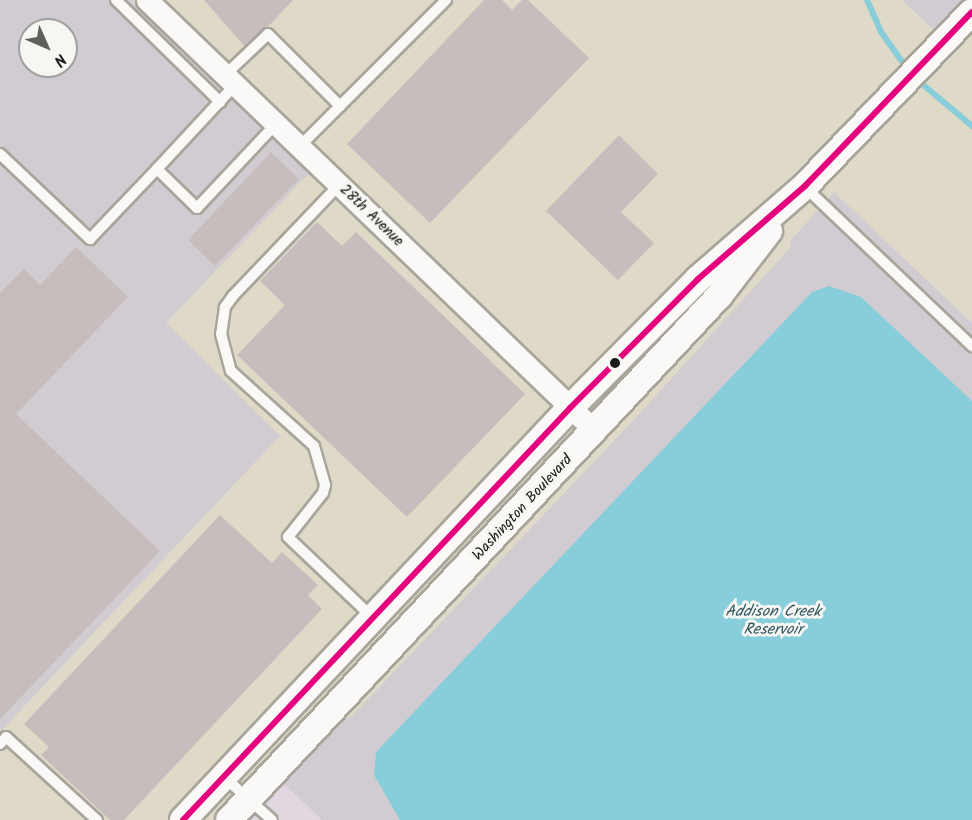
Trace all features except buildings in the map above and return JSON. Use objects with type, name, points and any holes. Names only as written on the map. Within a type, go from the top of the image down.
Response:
[{"type":"street","name":"28th Avenue","points":[[147,0],[595,431]]},
{"type":"street","name":"Washington Boulevard","points":[[183,820],[570,408],[698,279],[805,186],[972,12]]},
{"type":"street","name":"Washington Boulevard","points":[[229,820],[719,296],[805,186]]},
{"type":"lane","points":[[116,0],[220,102]]},
{"type":"lane","points":[[299,147],[446,0]]},
{"type":"lane","points":[[0,154],[90,238],[220,102],[230,80],[268,34],[340,106]]},
{"type":"lane","points":[[157,169],[197,208],[276,124]]},
{"type":"lane","points":[[339,185],[233,296],[225,307],[221,334],[231,371],[314,446],[325,485],[323,493],[288,537],[374,618]]},
{"type":"lane","points":[[805,186],[972,346]]},
{"type":"lane","points":[[0,744],[6,737],[97,820]]},
{"type":"lane","points":[[224,777],[272,820]]},
{"type":"shaded area","points":[[0,0],[132,0],[311,171],[166,323],[280,436],[0,732]]},
{"type":"shaded area","points":[[902,0],[972,0],[940,36]]},
{"type":"shaded area","name":"Addison Creek Reservoir","points":[[834,192],[972,323],[972,820],[322,820],[282,782],[339,721],[352,716],[630,424],[790,248],[791,240]]},
{"type":"shaded area","points":[[282,782],[322,820],[246,820]]},
{"type":"water","name":"Addison Creek Reservoir","points":[[829,286],[861,297],[972,401],[972,820],[400,820],[374,775],[376,752],[812,292]]},
{"type":"waterway","points":[[867,0],[881,32],[908,70]]},
{"type":"waterway","points":[[915,78],[972,126]]},
{"type":"transit line","points":[[183,820],[570,408],[698,279],[805,186],[972,12]]}]
